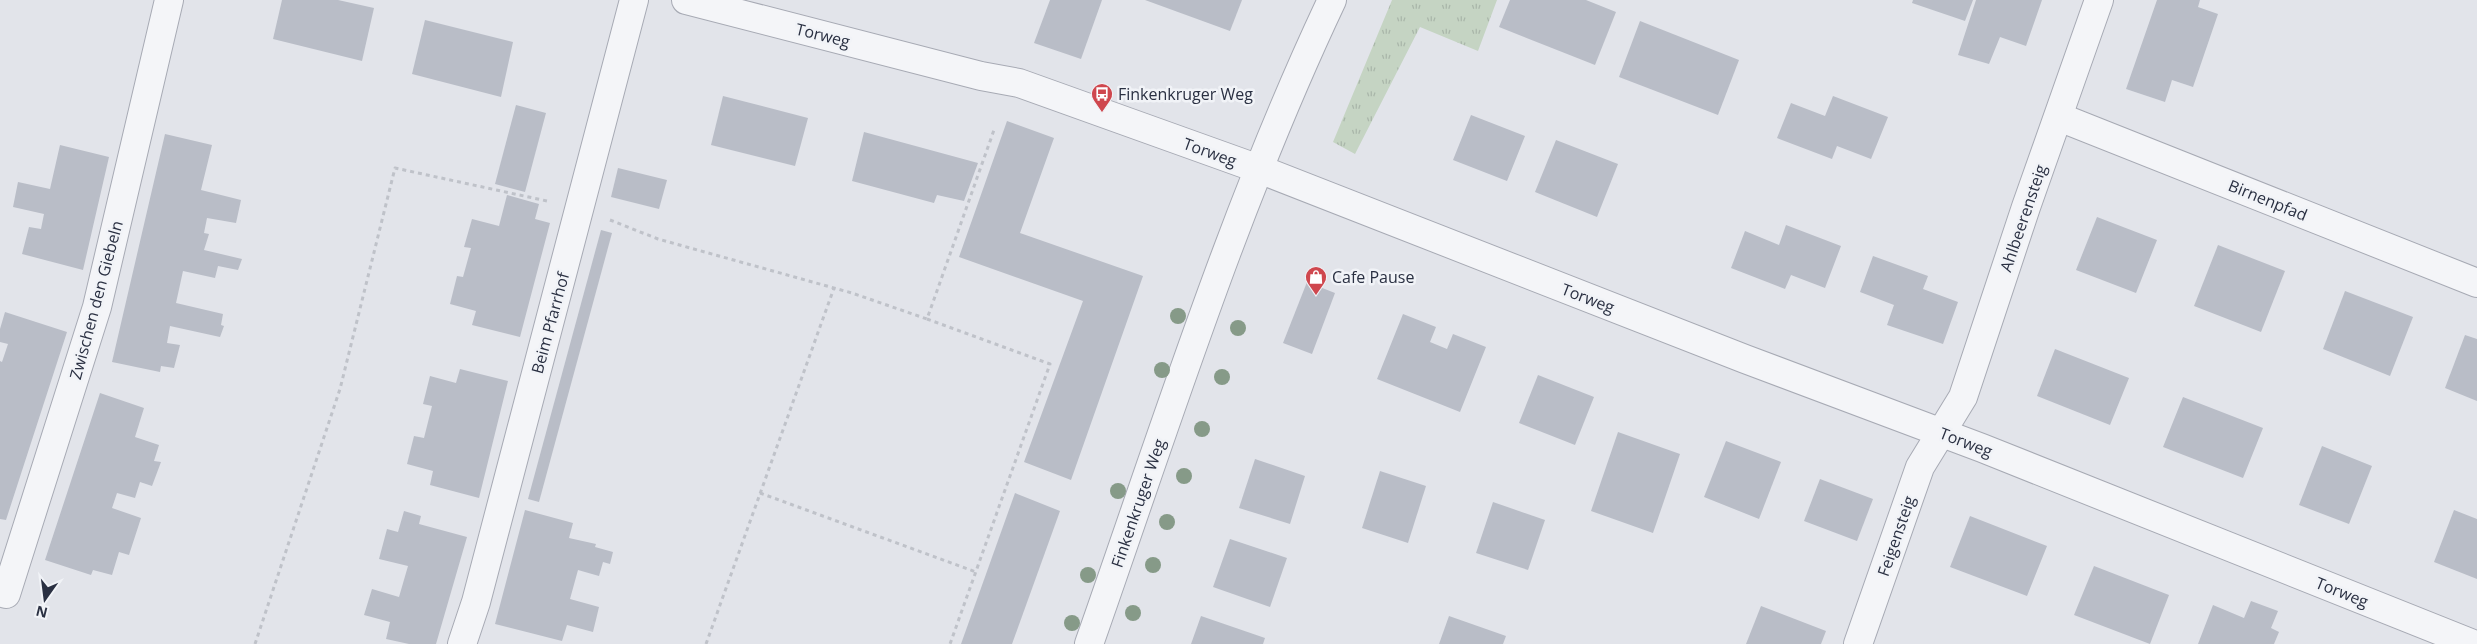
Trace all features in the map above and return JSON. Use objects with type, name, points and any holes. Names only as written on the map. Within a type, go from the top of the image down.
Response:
[{"type":"street","name":"Zwischen den Giebeln","points":[[6,594],[98,307],[169,0]]},
{"type":"street","name":"Beim Pfarrhof","points":[[462,644],[476,602],[634,0]]},
{"type":"street","name":"Torweg","points":[[686,0],[981,76],[1019,83],[1259,170],[1745,359],[1942,433],[2473,644]]},
{"type":"street","name":"Finkenkruger Weg","points":[[1089,644],[1233,237],[1259,170],[1332,0]]},
{"type":"street","name":"Ahlbeerensteig","points":[[1942,433],[1963,397],[2026,207],[2099,0]]},
{"type":"street","name":"Birnenpfad","points":[[2059,117],[2477,283]]},
{"type":"street","name":"Feigensteig","points":[[1858,644],[1920,468],[1942,433]]},
{"type":"path","points":[[927,319],[994,130]]},
{"type":"path","points":[[255,644],[340,389],[395,168],[580,209],[658,239],[834,288],[927,319],[1050,364],[950,644]]},
{"type":"path","points":[[706,644],[834,288]]},
{"type":"path","points":[[760,493],[976,572]]},
{"type":"green space","points":[[1392,0],[1497,0],[1478,51],[1420,27],[1355,154],[1333,142]]},
{"type":"building","points":[[282,0],[338,0],[374,8],[362,61],[273,39]]},
{"type":"building","points":[[1050,0],[1102,0],[1081,59],[1034,43]]},
{"type":"building","points":[[1145,0],[1242,0],[1230,31]]},
{"type":"building","points":[[1510,0],[1586,0],[1616,12],[1595,65],[1499,27]]},
{"type":"building","points":[[1913,0],[1973,0],[1965,21],[1912,3]]},
{"type":"building","points":[[1976,0],[2042,0],[2026,46],[2000,37],[1989,64],[1958,55]]},
{"type":"building","points":[[2157,0],[2200,0],[2198,7],[2218,14],[2193,87],[2172,80],[2165,102],[2126,89]]},
{"type":"building","points":[[425,20],[513,42],[501,97],[412,74]]},
{"type":"building","points":[[1640,21],[1739,60],[1718,115],[1619,77]]},
{"type":"building","points":[[723,96],[808,118],[795,166],[711,145]]},
{"type":"building","points":[[1833,96],[1888,117],[1871,159],[1837,146],[1832,159],[1777,138],[1791,103],[1825,116]]},
{"type":"building","points":[[516,105],[546,113],[525,192],[495,184]]},
{"type":"building","points":[[1471,115],[1525,136],[1507,181],[1453,160]]},
{"type":"building","points":[[1007,121],[1054,138],[1020,233],[1143,276],[1071,480],[1024,462],[1083,301],[959,257]]},
{"type":"building","points":[[864,132],[978,163],[964,201],[937,195],[934,203],[852,181]]},
{"type":"building","points":[[165,134],[212,145],[201,190],[241,200],[236,223],[207,218],[204,233],[209,234],[204,250],[242,259],[238,270],[218,266],[215,278],[183,271],[176,303],[223,314],[221,325],[224,326],[220,337],[170,326],[167,343],[180,345],[174,368],[161,366],[160,372],[112,362]]},
{"type":"building","points":[[1556,140],[1618,164],[1597,217],[1535,192]]},
{"type":"building","points":[[60,145],[109,157],[83,270],[22,254],[29,227],[41,229],[44,214],[13,207],[18,182],[50,189]]},
{"type":"building","points":[[618,168],[667,180],[659,209],[611,197]]},
{"type":"building","points":[[507,195],[539,204],[535,219],[550,223],[520,337],[472,325],[476,311],[450,304],[457,276],[463,277],[471,248],[464,247],[472,219],[499,226]]},
{"type":"building","points":[[2097,217],[2157,240],[2136,293],[2076,270]]},
{"type":"building","points":[[1786,225],[1841,246],[1825,288],[1791,275],[1785,289],[1731,268],[1745,231],[1779,245]]},
{"type":"building","points":[[601,230],[612,233],[539,502],[528,499]]},
{"type":"building","points":[[2218,245],[2285,271],[2261,332],[2194,306]]},
{"type":"building","points":[[1873,256],[1928,276],[1923,289],[1958,302],[1943,344],[1887,325],[1894,305],[1860,292]]},
{"type":"building","points":[[1307,282],[1335,293],[1312,354],[1283,343]]},
{"type":"building","points":[[2345,291],[2413,317],[2390,376],[2323,349]]},
{"type":"building","points":[[5,312],[67,332],[6,520],[0,519],[0,361],[2,362],[8,344],[0,342],[0,329]]},
{"type":"building","points":[[1403,314],[1436,327],[1430,342],[1447,349],[1453,334],[1486,347],[1460,412],[1377,379]]},
{"type":"building","points":[[2465,335],[2477,339],[2477,401],[2445,388]]},
{"type":"building","points":[[2055,349],[2129,378],[2110,425],[2037,396]]},
{"type":"building","points":[[460,369],[508,381],[479,498],[430,485],[433,471],[407,464],[414,436],[424,438],[432,406],[423,404],[430,376],[456,383]]},
{"type":"building","points":[[1538,375],[1594,397],[1575,445],[1519,423]]},
{"type":"building","points":[[100,393],[144,408],[135,437],[159,445],[154,461],[161,462],[152,486],[140,482],[135,498],[117,493],[112,508],[141,518],[129,555],[119,552],[112,575],[93,570],[91,575],[45,560]]},
{"type":"building","points":[[2183,397],[2263,428],[2243,478],[2163,447]]},
{"type":"building","points":[[1618,432],[1680,454],[1653,533],[1591,511]]},
{"type":"building","points":[[1726,441],[1781,462],[1759,519],[1704,497]]},
{"type":"building","points":[[2322,446],[2372,466],[2349,524],[2299,505]]},
{"type":"building","points":[[1255,459],[1305,476],[1290,524],[1239,508]]},
{"type":"building","points":[[1380,471],[1426,486],[1408,543],[1362,528]]},
{"type":"building","points":[[1820,479],[1873,499],[1857,541],[1804,521]]},
{"type":"building","points":[[1015,493],[1060,511],[1012,644],[961,644]]},
{"type":"building","points":[[1493,502],[1545,520],[1528,570],[1476,553]]},
{"type":"building","points":[[525,510],[573,523],[569,538],[596,544],[595,547],[613,552],[610,564],[603,562],[599,576],[578,570],[570,599],[599,607],[593,632],[567,625],[562,641],[495,624]]},
{"type":"building","points":[[2454,510],[2477,519],[2477,579],[2434,562]]},
{"type":"building","points":[[404,511],[421,516],[419,524],[467,537],[436,644],[409,644],[386,639],[390,622],[364,615],[372,589],[399,597],[408,566],[379,559],[387,529],[398,532]]},
{"type":"building","points":[[1970,516],[2047,546],[2027,596],[1950,567]]},
{"type":"building","points":[[1230,539],[1287,558],[1270,607],[1213,587]]},
{"type":"building","points":[[2094,566],[2169,595],[2150,644],[2074,615]]},
{"type":"building","points":[[2251,601],[2278,611],[2271,628],[2279,632],[2274,644],[2198,644],[2213,605],[2244,618]]},
{"type":"building","points":[[1761,606],[1826,631],[1821,644],[1746,644]]},
{"type":"building","points":[[1201,616],[1265,638],[1263,644],[1191,644]]},
{"type":"building","points":[[1449,616],[1506,636],[1503,644],[1439,644]]},
{"type":"place","name":"Finkenkruger Weg","points":[[1102,113]]},
{"type":"place","name":"Cafe Pause","points":[[1316,296]]}]
